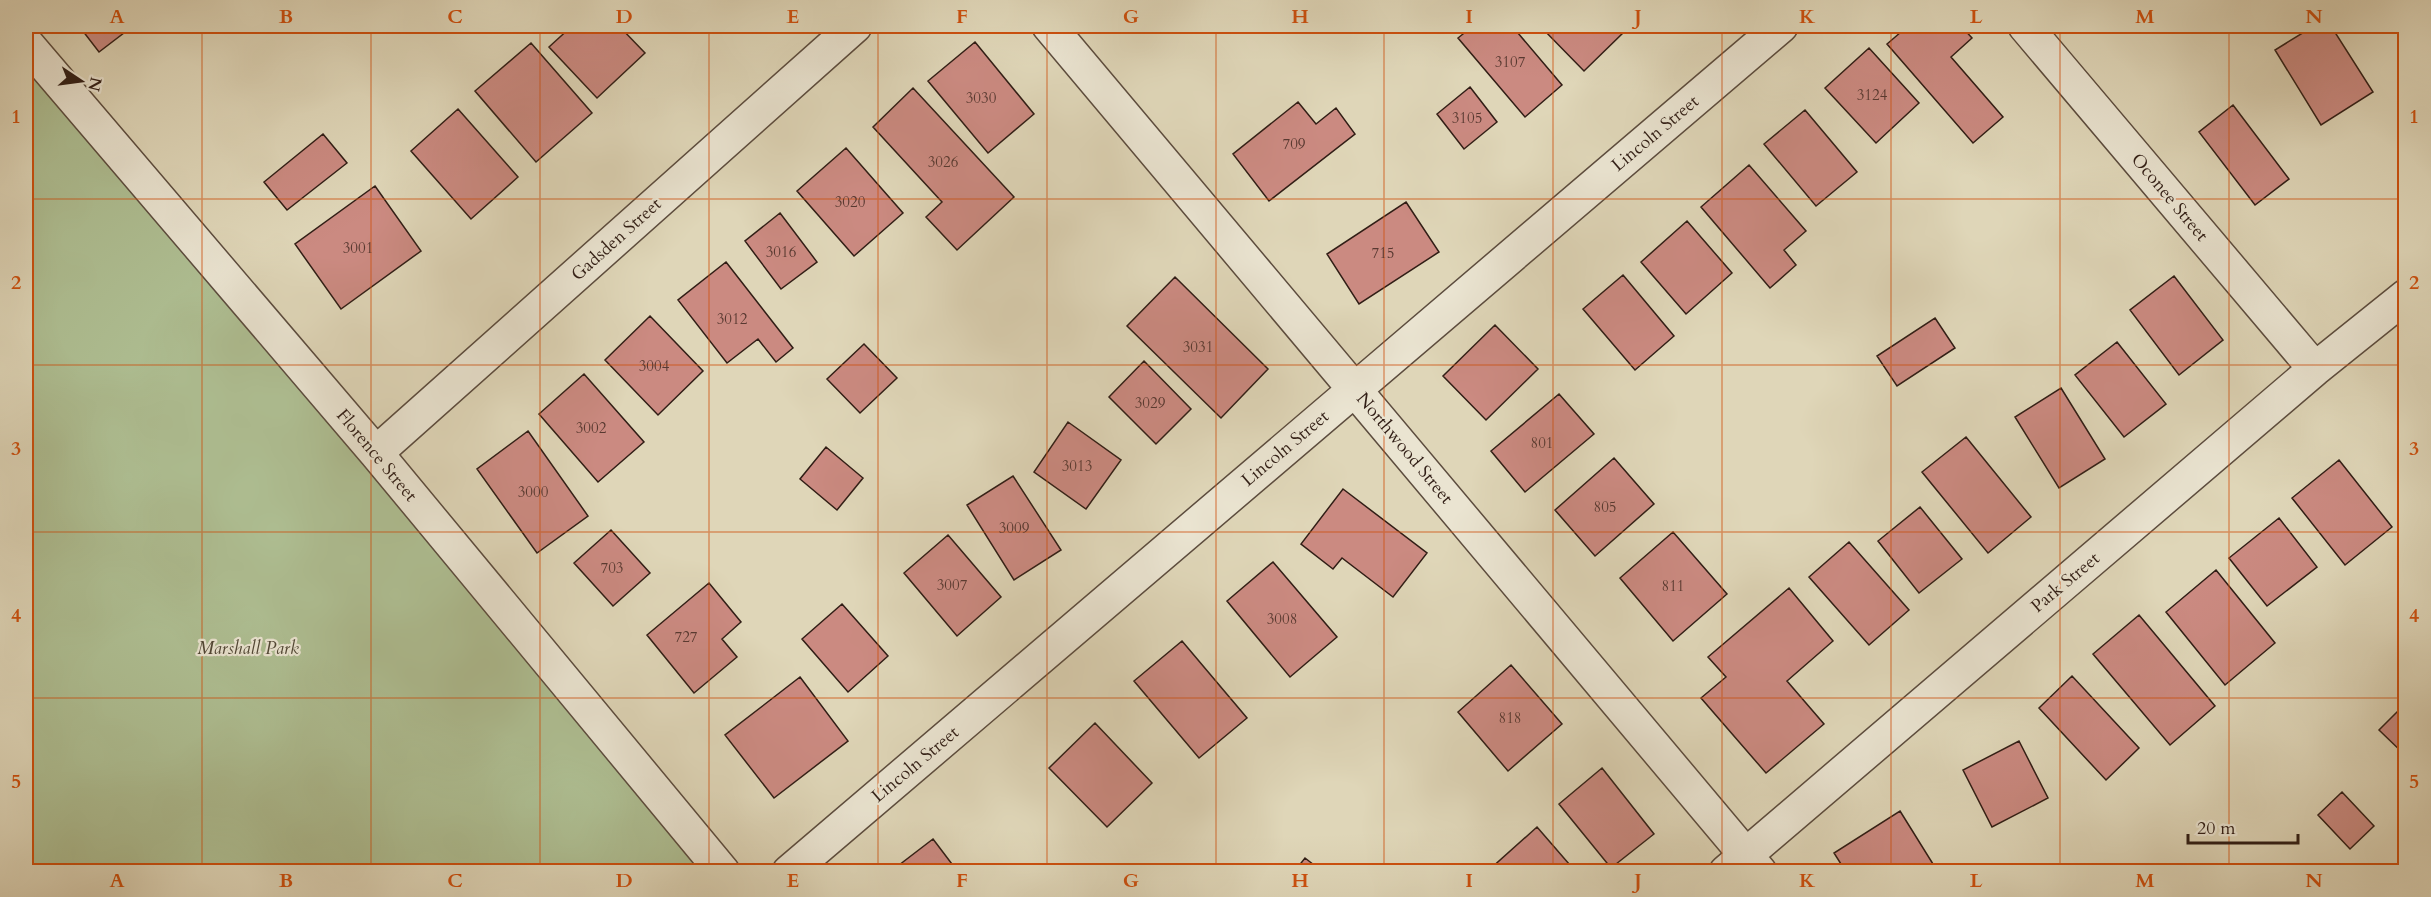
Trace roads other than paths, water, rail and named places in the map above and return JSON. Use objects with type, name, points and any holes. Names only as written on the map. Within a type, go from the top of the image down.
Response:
[{"type":"street","name":"Gadsden Street","points":[[376,453],[855,26]]},
{"type":"street","name":"Northwood Street","points":[[1049,26],[1355,389],[1744,866]]},
{"type":"street","name":"Lincoln Street","points":[[789,872],[1781,26]]},
{"type":"street","name":"Oconee Street","points":[[2025,26],[2315,369]]},
{"type":"street","name":"Florence Street","points":[[26,42],[376,453],[723,872]]},
{"type":"street","name":"Park Street","points":[[1744,866],[2315,369],[2406,296]]},
{"type":"park label","name":"Marshall Park","points":[[248,648]]}]
